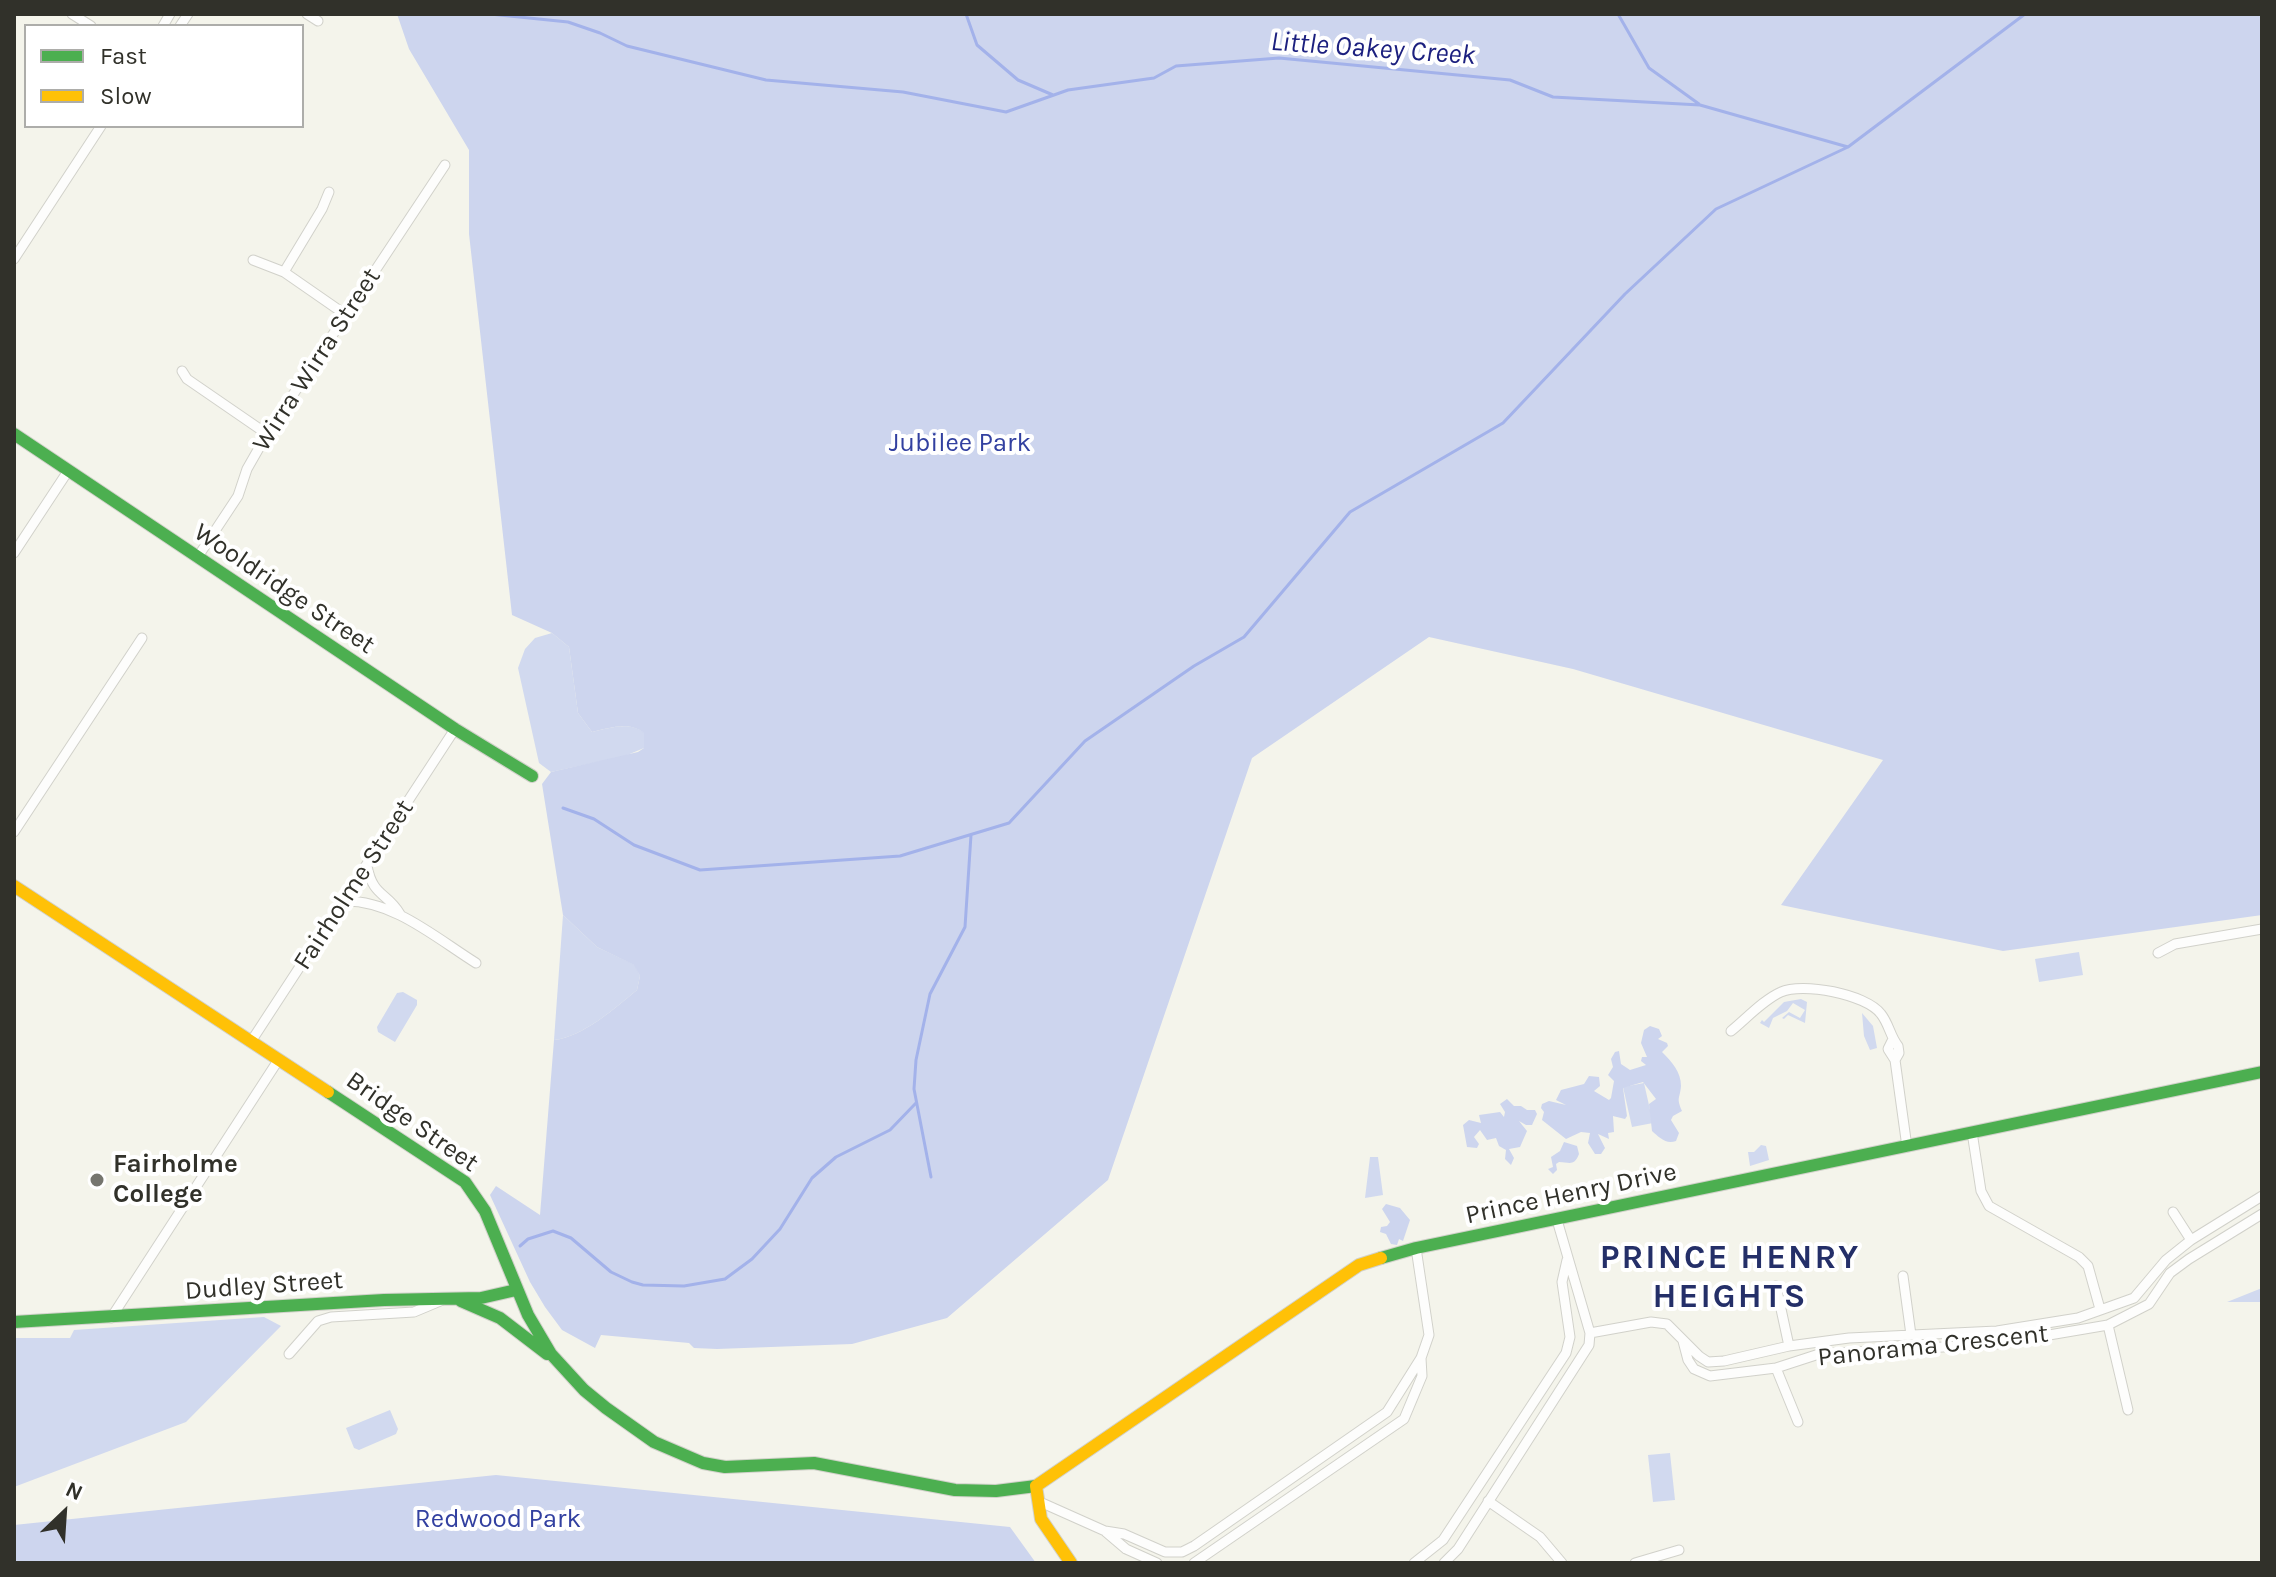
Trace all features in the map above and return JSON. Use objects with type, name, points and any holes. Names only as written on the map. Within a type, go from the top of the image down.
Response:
[{"type":"street","points":[[307,14],[318,21]]},
{"type":"street","points":[[14,259],[100,128]]},
{"type":"street","name":"Wirra Wirra Street","points":[[197,558],[238,496],[247,469],[267,434],[445,165]]},
{"type":"street","points":[[284,272],[329,192]]},
{"type":"street","points":[[253,260],[284,272],[346,315]]},
{"type":"street","points":[[182,371],[187,379],[267,434]]},
{"type":"street","name":"Wooldridge Street","points":[[14,434],[455,729],[532,776]]},
{"type":"street","points":[[14,553],[68,471]]},
{"type":"street","points":[[14,832],[142,638]]},
{"type":"street","name":"Fairholme Street","points":[[252,1040],[455,729]]},
{"type":"street","points":[[367,866],[373,887],[400,914]]},
{"type":"street","name":"Bridge Street","points":[[14,886],[465,1182],[483,1205],[516,1290],[553,1357],[597,1399],[666,1450],[696,1462],[722,1467],[827,1464],[903,1481],[1002,1493],[1036,1486]]},
{"type":"street","points":[[344,901],[366,901],[400,914],[476,963]]},
{"type":"street","points":[[2158,953],[2175,944],[2262,929]]},
{"type":"street","points":[[1731,1031],[1777,993],[1797,988],[1827,991],[1870,1005],[1883,1016],[1892,1041],[1888,1049],[1895,1060],[1907,1147]]},
{"type":"street","points":[[111,1318],[279,1059]]},
{"type":"street","name":"Prince Henry Drive","points":[[1036,1486],[1352,1269],[1376,1259],[1416,1248],[2262,1072]]},
{"type":"street","points":[[1972,1132],[1981,1191],[1989,1206],[2079,1257],[2088,1266],[2100,1309]]},
{"type":"street","name":"Panorama Crescent","points":[[1590,1333],[1651,1322],[1667,1324],[1708,1362],[1849,1338],[1997,1331],[2078,1318],[2134,1298],[2166,1260],[2191,1240],[2262,1196]]},
{"type":"street","points":[[2173,1212],[2191,1240]]},
{"type":"street","name":"Panorama Crescent","points":[[1683,1341],[1688,1360],[1701,1374],[1710,1376],[1776,1368],[1819,1354],[1996,1344],[2108,1325],[2149,1304],[2170,1273],[2262,1214]]},
{"type":"street","points":[[1444,1563],[1458,1549],[1589,1345],[1590,1333],[1557,1220]]},
{"type":"street","points":[[1040,1502],[1105,1531],[1124,1534],[1165,1552],[1182,1552],[1194,1546],[1387,1412],[1421,1358],[1429,1335],[1416,1248]]},
{"type":"street","points":[[1414,1563],[1448,1534],[1566,1353],[1570,1337],[1562,1282],[1567,1260]]},
{"type":"street","points":[[1903,1276],[1911,1335]]},
{"type":"street","points":[[1776,1286],[1789,1346]]},
{"type":"street","name":"Dudley Street","points":[[14,1322],[495,1296],[516,1290]]},
{"type":"street","points":[[289,1354],[318,1321],[331,1317],[414,1312],[451,1298],[500,1318],[553,1357]]},
{"type":"street","points":[[2108,1325],[2128,1410]]},
{"type":"street","points":[[1194,1563],[1404,1419],[1422,1376],[1421,1358]]},
{"type":"street","points":[[1776,1368],[1798,1422]]},
{"type":"street","points":[[1036,1486],[1041,1519],[1071,1563]]},
{"type":"street","points":[[1488,1501],[1540,1537],[1562,1563]]},
{"type":"street","points":[[1105,1531],[1126,1549],[1157,1563]]},
{"type":"street","points":[[1635,1563],[1679,1550]]},
{"type":"shaded area","points":[[552,633],[569,647],[578,713],[592,732],[619,726],[639,729],[645,733],[644,748],[625,756],[551,772],[539,763],[518,668],[525,649],[535,638]]},
{"type":"shaded area","points":[[563,915],[597,947],[635,965],[640,976],[637,990],[609,1013],[587,1028],[554,1040]]},
{"type":"shaded area","points":[[2079,952],[2083,975],[2039,982],[2035,959]]},
{"type":"shaded area","points":[[403,992],[417,1000],[417,1005],[395,1042],[378,1032],[377,1027],[397,993]]},
{"type":"shaded area","points":[[1801,999],[1807,1002],[1805,1023],[1788,1015],[1782,1018],[1789,1012],[1800,1018],[1805,1010],[1793,1003],[1787,1011],[1773,1018],[1769,1028],[1760,1023],[1784,1002]]},
{"type":"shaded area","points":[[1862,1013],[1873,1026],[1877,1048],[1870,1050],[1864,1036]]},
{"type":"shaded area","points":[[1644,1083],[1653,1123],[1632,1127],[1623,1087]]},
{"type":"shaded area","points":[[1761,1145],[1766,1146],[1769,1160],[1750,1166],[1748,1152],[1754,1152]]},
{"type":"shaded area","points":[[1370,1157],[1378,1157],[1383,1195],[1365,1198]]},
{"type":"shaded area","points":[[2262,1288],[2262,1302],[2227,1302]]},
{"type":"shaded area","points":[[264,1317],[281,1326],[186,1422],[14,1487],[14,1338],[70,1338],[74,1330]]},
{"type":"shaded area","points":[[390,1410],[398,1429],[396,1434],[359,1450],[354,1448],[346,1428]]},
{"type":"shaded area","points":[[1670,1453],[1675,1500],[1653,1502],[1648,1455]]},
{"type":"green space","name":"Jubilee Park","points":[[397,14],[2262,14],[2262,915],[2003,951],[1781,905],[1883,760],[1573,669],[1429,637],[1252,758],[1108,1180],[947,1318],[852,1344],[717,1349],[694,1348],[689,1343],[601,1335],[595,1348],[562,1330],[545,1307],[530,1282],[490,1195],[496,1186],[540,1215],[554,1040],[587,1028],[609,1013],[637,990],[640,976],[634,965],[597,947],[563,915],[542,784],[551,772],[638,752],[644,748],[644,733],[626,726],[592,732],[578,713],[569,647],[552,633],[512,615],[469,234],[469,150],[409,49]]},
{"type":"green space","points":[[1650,1026],[1659,1029],[1662,1036],[1658,1039],[1667,1043],[1662,1052],[1681,1081],[1679,1100],[1682,1111],[1671,1120],[1679,1133],[1676,1141],[1666,1141],[1652,1131],[1649,1104],[1656,1099],[1643,1082],[1623,1088],[1627,1116],[1625,1119],[1613,1116],[1614,1132],[1608,1133],[1609,1139],[1598,1134],[1605,1148],[1601,1154],[1595,1154],[1588,1143],[1590,1133],[1581,1132],[1566,1139],[1542,1120],[1542,1104],[1549,1101],[1566,1105],[1556,1100],[1561,1090],[1584,1084],[1589,1076],[1599,1077],[1600,1086],[1594,1091],[1609,1100],[1614,1081],[1608,1075],[1613,1067],[1611,1059],[1619,1051],[1621,1064],[1630,1070],[1646,1065],[1641,1061],[1642,1057],[1647,1057],[1641,1043],[1644,1030]]},
{"type":"green space","points":[[1507,1099],[1514,1106],[1535,1110],[1537,1114],[1532,1125],[1519,1121],[1527,1131],[1520,1147],[1509,1149],[1514,1158],[1511,1165],[1505,1159],[1506,1150],[1499,1146],[1496,1138],[1487,1140],[1480,1130],[1474,1137],[1479,1144],[1477,1148],[1467,1147],[1463,1125],[1469,1120],[1481,1123],[1479,1115],[1500,1112],[1504,1117],[1505,1112],[1500,1104]]},
{"type":"green space","points":[[1564,1142],[1577,1146],[1579,1154],[1573,1162],[1556,1164],[1557,1170],[1553,1174],[1548,1169],[1553,1167],[1551,1157],[1560,1151]]},
{"type":"green space","points":[[1386,1204],[1400,1208],[1410,1220],[1403,1241],[1399,1239],[1397,1245],[1391,1244],[1386,1234],[1380,1232],[1381,1227],[1390,1222],[1382,1209]]},
{"type":"green space","name":"Redwood Park","points":[[496,1475],[1010,1527],[1036,1563],[14,1563],[14,1525]]},
{"type":"waterway","name":"Little Oakey Creek","points":[[490,14],[568,22],[627,46],[766,80],[903,92],[1006,112],[1068,90],[1154,78],[1176,66],[1279,58],[1510,80],[1553,97],[1700,105],[1848,147],[2025,14]]},
{"type":"waterway","points":[[966,14],[977,45],[1018,80],[1053,95]]},
{"type":"waterway","points":[[1618,14],[1649,68],[1699,104]]},
{"type":"waterway","points":[[563,808],[594,819],[634,845],[700,870],[900,856],[1009,823],[1085,741],[1194,666],[1244,637],[1350,512],[1503,423],[1625,294],[1716,209],[1848,147]]},
{"type":"waterway","points":[[931,1177],[914,1089],[916,1060],[930,994],[965,927],[971,835]]},
{"type":"waterway","points":[[520,1246],[528,1239],[553,1231],[571,1238],[611,1272],[632,1282],[684,1286],[725,1279],[752,1259],[780,1229],[812,1178],[836,1157],[890,1130],[916,1103]]},
{"type":"traffic: fast","points":[[14,434],[455,729],[532,776]]},
{"type":"traffic: fast","points":[[1381,1258],[1416,1248],[2262,1072]]},
{"type":"traffic: fast","points":[[328,1092],[465,1182],[485,1211],[528,1315],[551,1354],[584,1390],[654,1442],[703,1463],[725,1467],[814,1463],[955,1490],[996,1491],[1036,1486]]},
{"type":"traffic: fast","points":[[14,1322],[384,1300],[481,1298],[516,1290]]},
{"type":"traffic: fast","points":[[461,1301],[500,1318],[547,1354]]},
{"type":"traffic: slow","points":[[14,886],[328,1092]]},
{"type":"traffic: slow","points":[[1071,1563],[1041,1519],[1036,1486],[1359,1265],[1381,1258]]},
{"type":"place","name":"Fairholme College","points":[[97,1180]]},
{"type":"district","name":"PRINCE HENRY HEIGHTS","points":[[1730,1278]]}]
